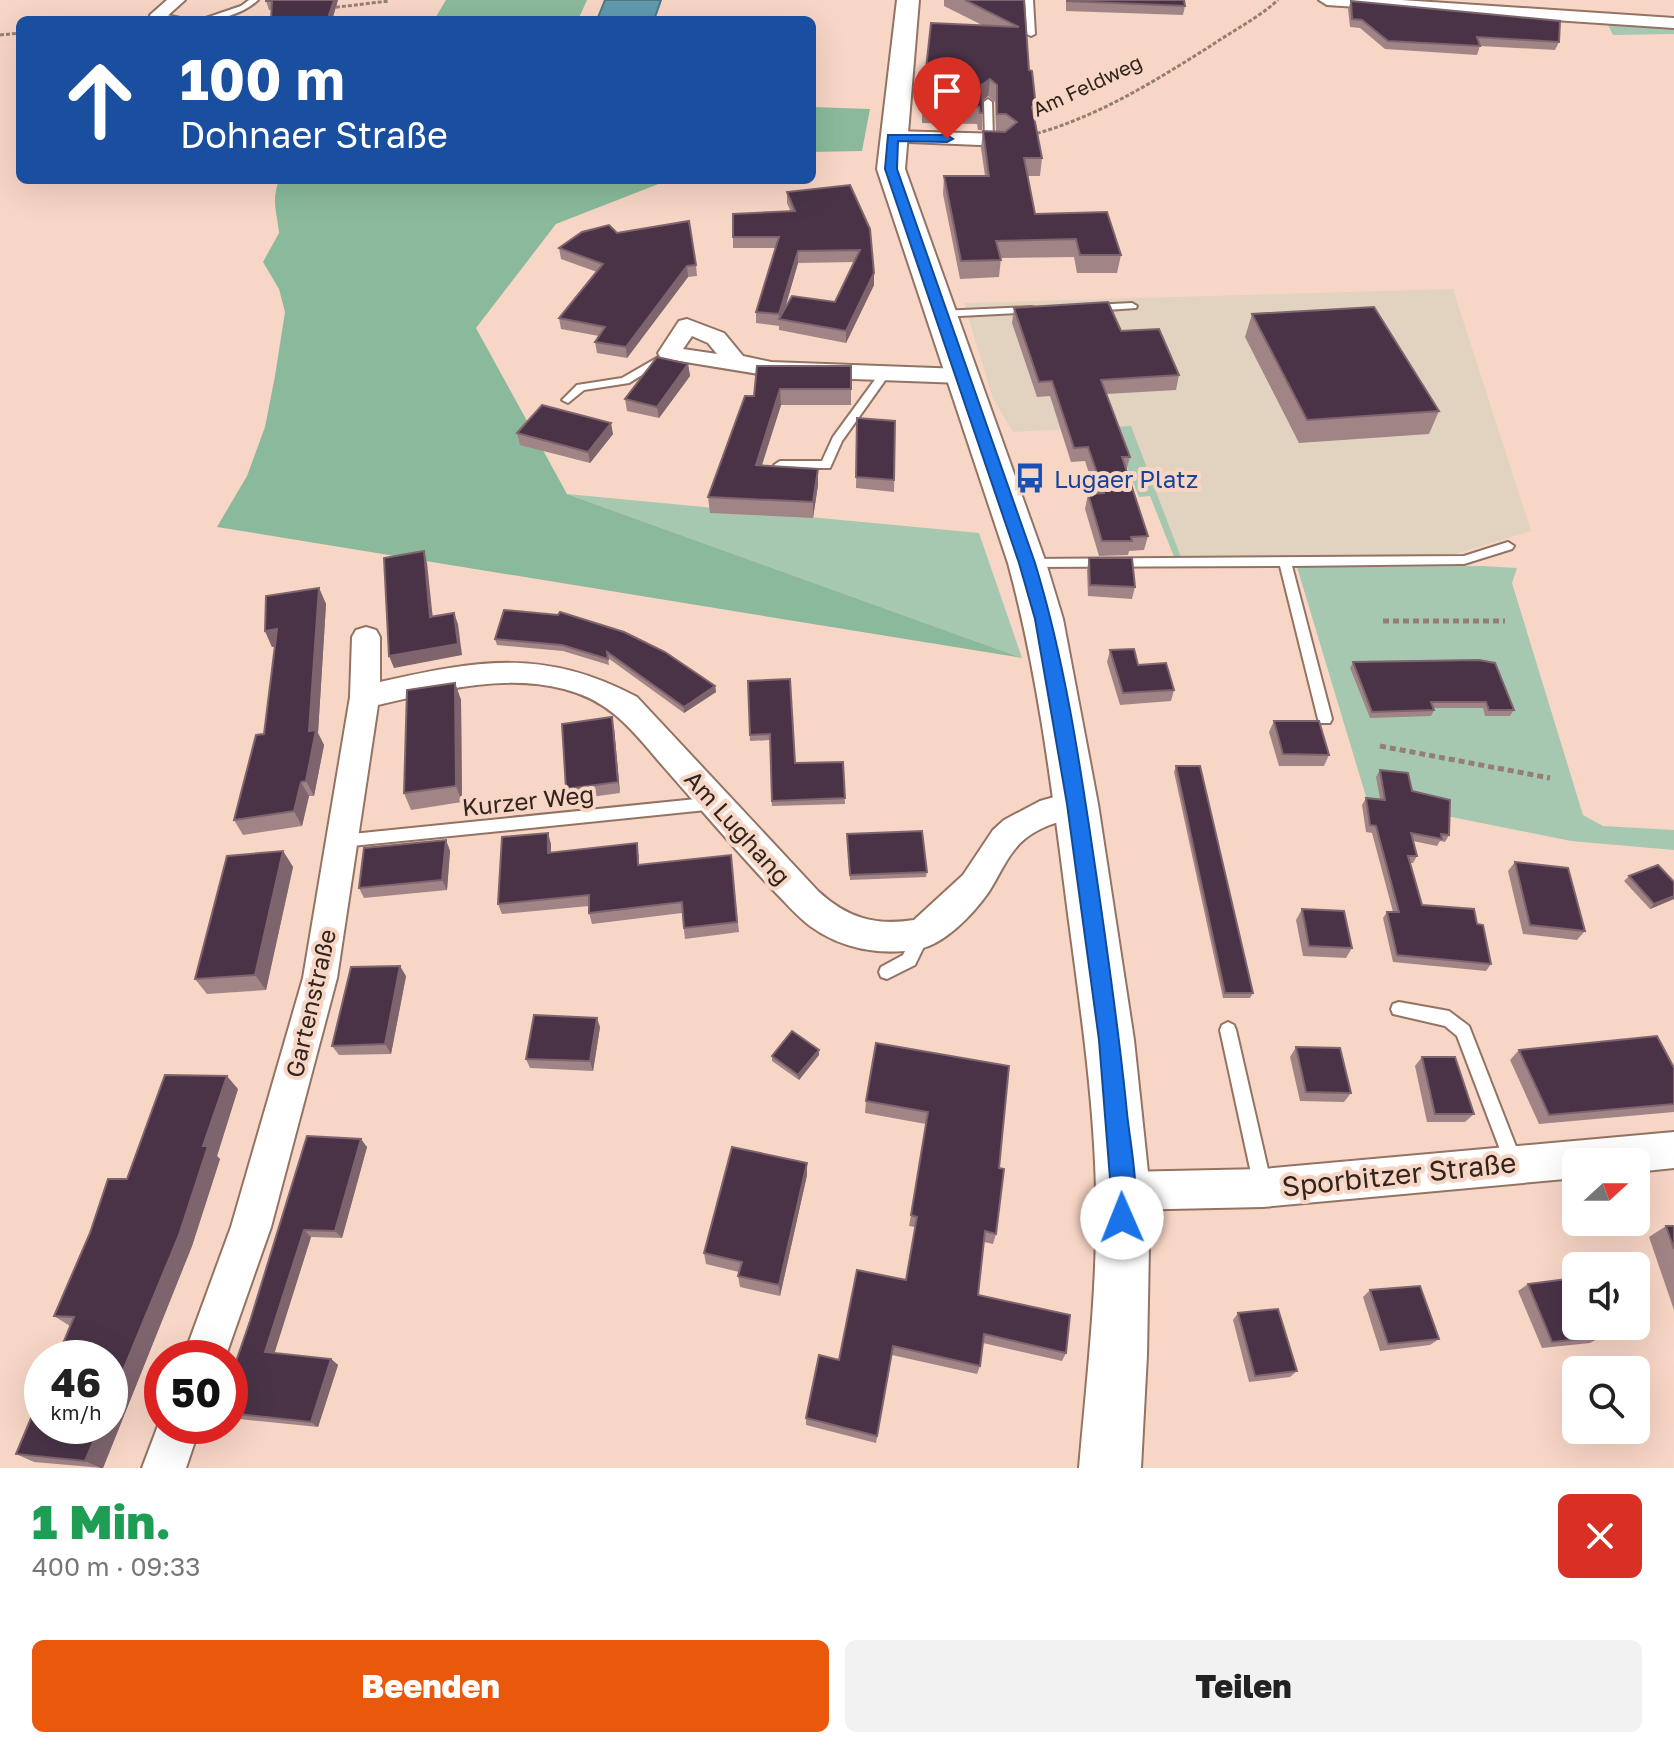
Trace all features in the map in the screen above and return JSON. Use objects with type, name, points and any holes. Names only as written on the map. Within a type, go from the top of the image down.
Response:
[{"type":"main road","points":[[908,0],[891,169],[1027,563],[1043,619],[1076,804],[1109,1040],[1123,1191],[1118,1355],[1110,1468]]},
{"type":"street","points":[[158,15],[177,0]]},
{"type":"street","points":[[1327,0],[1674,23]]},
{"type":"street","points":[[892,137],[996,140]]},
{"type":"street","points":[[669,353],[771,369],[962,376]]},
{"type":"street","name":"Gartenstraße","points":[[210,1340],[251,1227],[320,978],[365,697],[366,637]]},
{"type":"street","name":"Am Lughang","points":[[365,697],[510,671],[550,673],[604,690],[627,705],[770,865],[822,916],[864,936],[893,938],[922,934]]},
{"type":"street","points":[[922,934],[956,906],[975,885],[1004,839],[1015,829],[1040,814],[1076,804]]},
{"type":"street","name":"Sporbitzer Straße","points":[[1123,1191],[1263,1188],[1674,1150]]},
{"type":"street","points":[[164,1468],[173,1444]]},
{"type":"lane","points":[[217,16],[244,8],[254,0]]},
{"type":"lane","points":[[1029,0],[1031,34]]},
{"type":"lane","points":[[988,102],[996,140]]},
{"type":"lane","points":[[1073,309],[1132,306]]},
{"type":"lane","points":[[940,314],[1044,310]]},
{"type":"lane","points":[[568,400],[581,387],[625,381],[669,353]]},
{"type":"lane","points":[[780,465],[826,465],[837,440],[886,372]]},
{"type":"lane","points":[[1027,563],[1464,560],[1508,546]]},
{"type":"lane","points":[[1285,562],[1325,719]]},
{"type":"lane","name":"Kurzer Weg","points":[[342,841],[717,803]]},
{"type":"lane","points":[[887,972],[909,960],[922,934]]},
{"type":"lane","points":[[1399,1009],[1449,1019],[1463,1031],[1513,1163]]},
{"type":"lane","points":[[1228,1030],[1263,1188]]},
{"type":"path","name":"Am Feldweg","points":[[996,140],[1041,133],[1124,94],[1215,42],[1278,0]]},
{"type":"path","points":[[326,9],[389,1]]},
{"type":"path","points":[[1383,621],[1505,621]]},
{"type":"path","points":[[1380,746],[1550,778]]},
{"type":"shaded area","points":[[1453,289],[1531,531],[1445,557],[1181,557],[1131,426],[1013,432],[993,399],[964,303]]},
{"type":"green space","points":[[446,0],[587,0],[580,16],[436,16]]},
{"type":"green space","points":[[1607,23],[1674,27],[1674,34],[1613,35]]},
{"type":"green space","points":[[816,107],[870,109],[862,151],[816,152]]},
{"type":"green space","points":[[278,184],[658,184],[556,224],[476,328],[567,494],[1022,658],[217,527],[247,476],[265,427],[275,376],[285,312],[279,289],[263,262],[279,233],[275,200]]},
{"type":"green space","points":[[1131,426],[1181,557],[1174,557],[1150,496],[1139,497],[1111,427]]},
{"type":"green space","points":[[567,494],[979,533],[1022,658]]},
{"type":"green space","points":[[1297,567],[1517,568],[1512,583],[1583,815],[1603,826],[1674,830],[1674,850],[1571,841],[1367,800]]},
{"type":"water","points":[[605,0],[661,0],[655,16],[599,16]]},
{"type":"building","points":[[334,0],[329,16],[271,16],[272,1],[266,1]]},
{"type":"building","points":[[965,0],[1024,0],[1029,70],[1032,71],[1036,107],[1032,107],[1042,158],[1024,158],[1035,214],[1107,212],[1121,255],[1080,255],[1076,239],[996,241],[1001,260],[961,261],[944,176],[989,176],[983,131],[1005,132],[1017,122],[1006,114],[997,114],[997,85],[990,79],[982,85],[983,113],[980,113],[979,107],[922,106],[931,23],[1019,27]]},
{"type":"building","points":[[1184,0],[1185,6],[1067,1]]},
{"type":"building","points":[[1351,1],[1560,21],[1559,42],[1477,37],[1480,46],[1388,41],[1362,20],[1352,19]]},
{"type":"building","points":[[850,185],[870,229],[874,273],[846,331],[779,319],[792,296],[835,302],[860,250],[798,251],[779,314],[756,312],[779,237],[733,237],[733,214],[795,211],[787,192]]},
{"type":"building","points":[[689,221],[696,265],[687,266],[626,347],[595,342],[605,327],[559,318],[603,264],[559,248],[582,232],[609,225],[617,233]]},
{"type":"building","points":[[1108,302],[1121,331],[1159,329],[1179,375],[1101,380],[1130,457],[1122,457],[1148,536],[1131,537],[1132,541],[1102,541],[1088,494],[1104,493],[1088,447],[1074,448],[1052,381],[1039,382],[1014,308]]},
{"type":"building","points":[[1374,307],[1439,411],[1307,420],[1252,314]]},
{"type":"building","points":[[657,357],[688,364],[657,407],[625,399]]},
{"type":"building","points":[[757,366],[851,366],[851,389],[780,389],[756,465],[818,469],[813,502],[708,497],[745,396],[754,396]]},
{"type":"building","points":[[542,405],[611,423],[588,452],[517,433]]},
{"type":"building","points":[[857,418],[895,421],[894,480],[856,477]]},
{"type":"building","points":[[424,551],[430,617],[454,613],[458,644],[389,656],[384,558]]},
{"type":"building","points":[[1089,558],[1132,558],[1135,587],[1090,585]]},
{"type":"building","points":[[319,588],[309,731],[316,730],[306,781],[301,782],[294,811],[234,820],[256,735],[264,734],[277,629],[265,631],[266,596]]},
{"type":"building","points":[[504,610],[558,615],[560,612],[624,632],[665,652],[715,686],[684,707],[607,652],[608,659],[562,645],[495,639]]},
{"type":"building","points":[[1134,649],[1138,665],[1166,663],[1174,690],[1123,693],[1110,650]]},
{"type":"building","points":[[1479,660],[1495,663],[1514,710],[1489,710],[1486,702],[1431,702],[1434,710],[1372,712],[1353,662]]},
{"type":"building","points":[[790,679],[795,763],[843,762],[845,798],[772,801],[770,734],[750,735],[748,681]]},
{"type":"building","points":[[455,683],[456,786],[404,793],[407,690]]},
{"type":"building","points":[[612,717],[618,782],[566,789],[562,724]]},
{"type":"building","points":[[1274,721],[1319,721],[1329,755],[1283,754]]},
{"type":"building","points":[[1176,766],[1200,766],[1253,993],[1225,993]]},
{"type":"building","points":[[1380,770],[1408,773],[1412,791],[1450,800],[1449,835],[1441,834],[1442,839],[1411,833],[1417,856],[1408,856],[1422,905],[1474,909],[1477,924],[1483,925],[1491,964],[1397,955],[1387,912],[1399,912],[1376,826],[1370,825],[1366,798],[1385,800]]},
{"type":"building","points":[[922,831],[927,872],[850,875],[847,834]]},
{"type":"building","points":[[548,833],[548,853],[637,843],[638,865],[731,855],[737,922],[684,928],[682,902],[589,913],[589,895],[498,904],[502,837]]},
{"type":"building","points":[[446,840],[442,880],[359,888],[364,848]]},
{"type":"building","points":[[283,851],[255,975],[195,979],[227,856]]},
{"type":"building","points":[[1515,862],[1568,868],[1585,931],[1530,925]]},
{"type":"building","points":[[1658,865],[1674,882],[1674,896],[1654,904],[1629,876]]},
{"type":"building","points":[[1302,909],[1344,911],[1352,948],[1309,946]]},
{"type":"building","points":[[400,966],[385,1044],[332,1046],[351,967]]},
{"type":"building","points":[[534,1015],[597,1018],[590,1061],[526,1059]]},
{"type":"building","points":[[792,1031],[819,1050],[798,1075],[772,1056]]},
{"type":"building","points":[[1657,1036],[1674,1068],[1674,1104],[1549,1115],[1519,1050]]},
{"type":"building","points":[[876,1043],[1009,1066],[999,1168],[1004,1169],[996,1234],[985,1231],[978,1295],[1070,1315],[1066,1353],[984,1334],[980,1366],[893,1346],[877,1436],[806,1418],[819,1355],[839,1360],[857,1270],[906,1280],[917,1217],[911,1215],[928,1112],[866,1101]]},
{"type":"building","points":[[1296,1047],[1340,1048],[1351,1093],[1306,1092]]},
{"type":"building","points":[[1422,1057],[1455,1057],[1474,1114],[1435,1114]]},
{"type":"building","points":[[165,1075],[227,1076],[203,1146],[208,1146],[179,1235],[128,1358],[128,1340],[64,1340],[74,1317],[54,1316],[90,1233],[108,1179],[127,1179]]},
{"type":"building","points":[[307,1136],[361,1139],[335,1231],[304,1230],[265,1352],[331,1359],[311,1422],[248,1415],[248,1340],[243,1340]]},
{"type":"building","points":[[732,1147],[807,1163],[779,1285],[738,1276],[742,1262],[704,1253]]},
{"type":"building","points":[[1666,1226],[1674,1226],[1674,1249]]},
{"type":"building","points":[[1562,1280],[1562,1340],[1572,1340],[1552,1342],[1528,1284]]},
{"type":"building","points":[[1420,1286],[1439,1339],[1388,1344],[1370,1290]]},
{"type":"building","points":[[1278,1309],[1297,1371],[1255,1376],[1238,1313]]},
{"type":"building","points":[[24,1435],[24,1444],[92,1444],[85,1461],[16,1454]]},
{"type":"place","name":"Lugaer Platz","points":[[1030,478]]},
{"type":"route","points":[[947,139],[892,137],[891,169],[1027,563],[1043,619],[1076,804],[1109,1040],[1123,1191],[1122,1218]]}]
